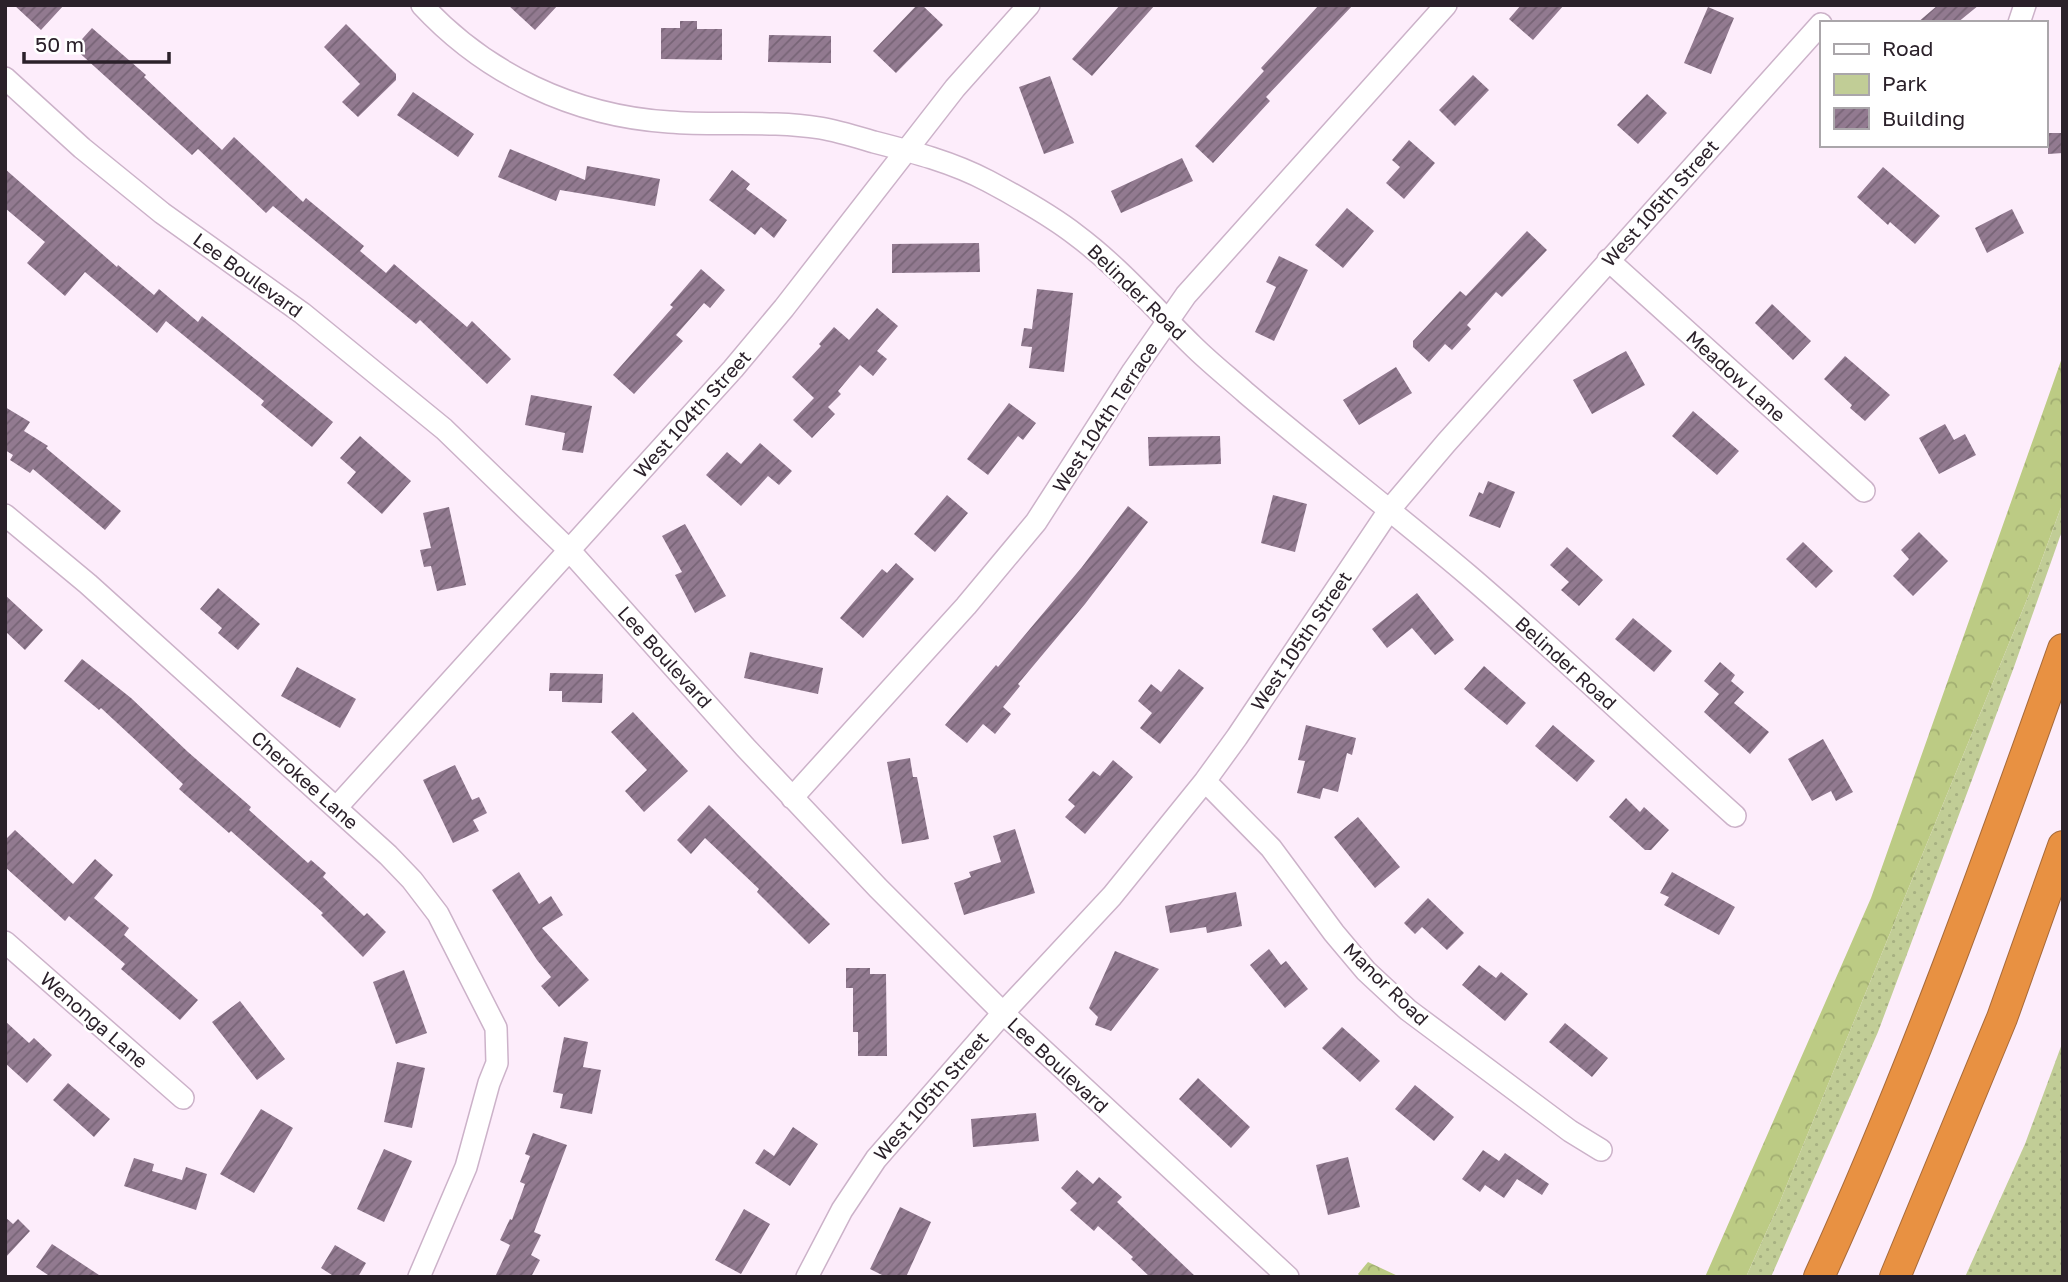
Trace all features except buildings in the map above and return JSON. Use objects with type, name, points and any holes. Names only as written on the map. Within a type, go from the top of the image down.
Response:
[{"type":"highway","points":[[1819,1277],[1856,1195],[1951,958],[2063,649]]},
{"type":"highway","points":[[1895,1277],[2002,1018],[2063,846]]},
{"type":"street","name":"Belinder Road","points":[[422,5],[474,53],[513,78],[554,97],[592,110],[673,123],[761,123],[821,128],[948,163],[984,179],[1040,210],[1077,235],[1110,263],[1191,345],[1473,580],[1735,816]]},
{"type":"street","name":"West 104th Street","points":[[336,808],[741,359],[784,308],[955,88],[1029,5]]},
{"type":"street","name":"West 104th Terrace","points":[[792,798],[966,606],[1037,522],[1186,295],[1446,5]]},
{"type":"street","name":"West 105th Street","points":[[807,1277],[842,1210],[876,1159],[1003,1013],[1112,896],[1205,781],[1390,509],[1820,22]]},
{"type":"street","name":"Lee Boulevard","points":[[5,78],[82,148],[162,213],[302,313],[444,429],[570,551],[792,798],[878,888],[1003,1013],[1288,1277]]},
{"type":"street","name":"Meadow Lane","points":[[1608,260],[1864,491]]},
{"type":"street","name":"Cherokee Lane","points":[[5,515],[88,584],[336,808],[404,872],[438,914],[496,1028],[497,1063],[466,1167],[419,1277]]},
{"type":"street","name":"Manor Road","points":[[1205,781],[1271,848],[1334,933],[1367,971],[1408,1010],[1570,1131],[1601,1150]]},
{"type":"street","name":"Wenonga Lane","points":[[5,942],[183,1098]]},
{"type":"green space","points":[[2063,355],[2063,502],[2028,597],[1779,1204],[1746,1277],[1705,1277],[1871,898]]},
{"type":"green space","points":[[2063,502],[2063,528],[1878,1032],[1771,1277],[1746,1277],[1779,1204],[2028,597]]},
{"type":"green space","points":[[2063,1041],[2063,1277],[1965,1277],[2025,1144]]},
{"type":"green space","points":[[1368,1262],[1400,1277],[1361,1277],[1358,1274]]}]
